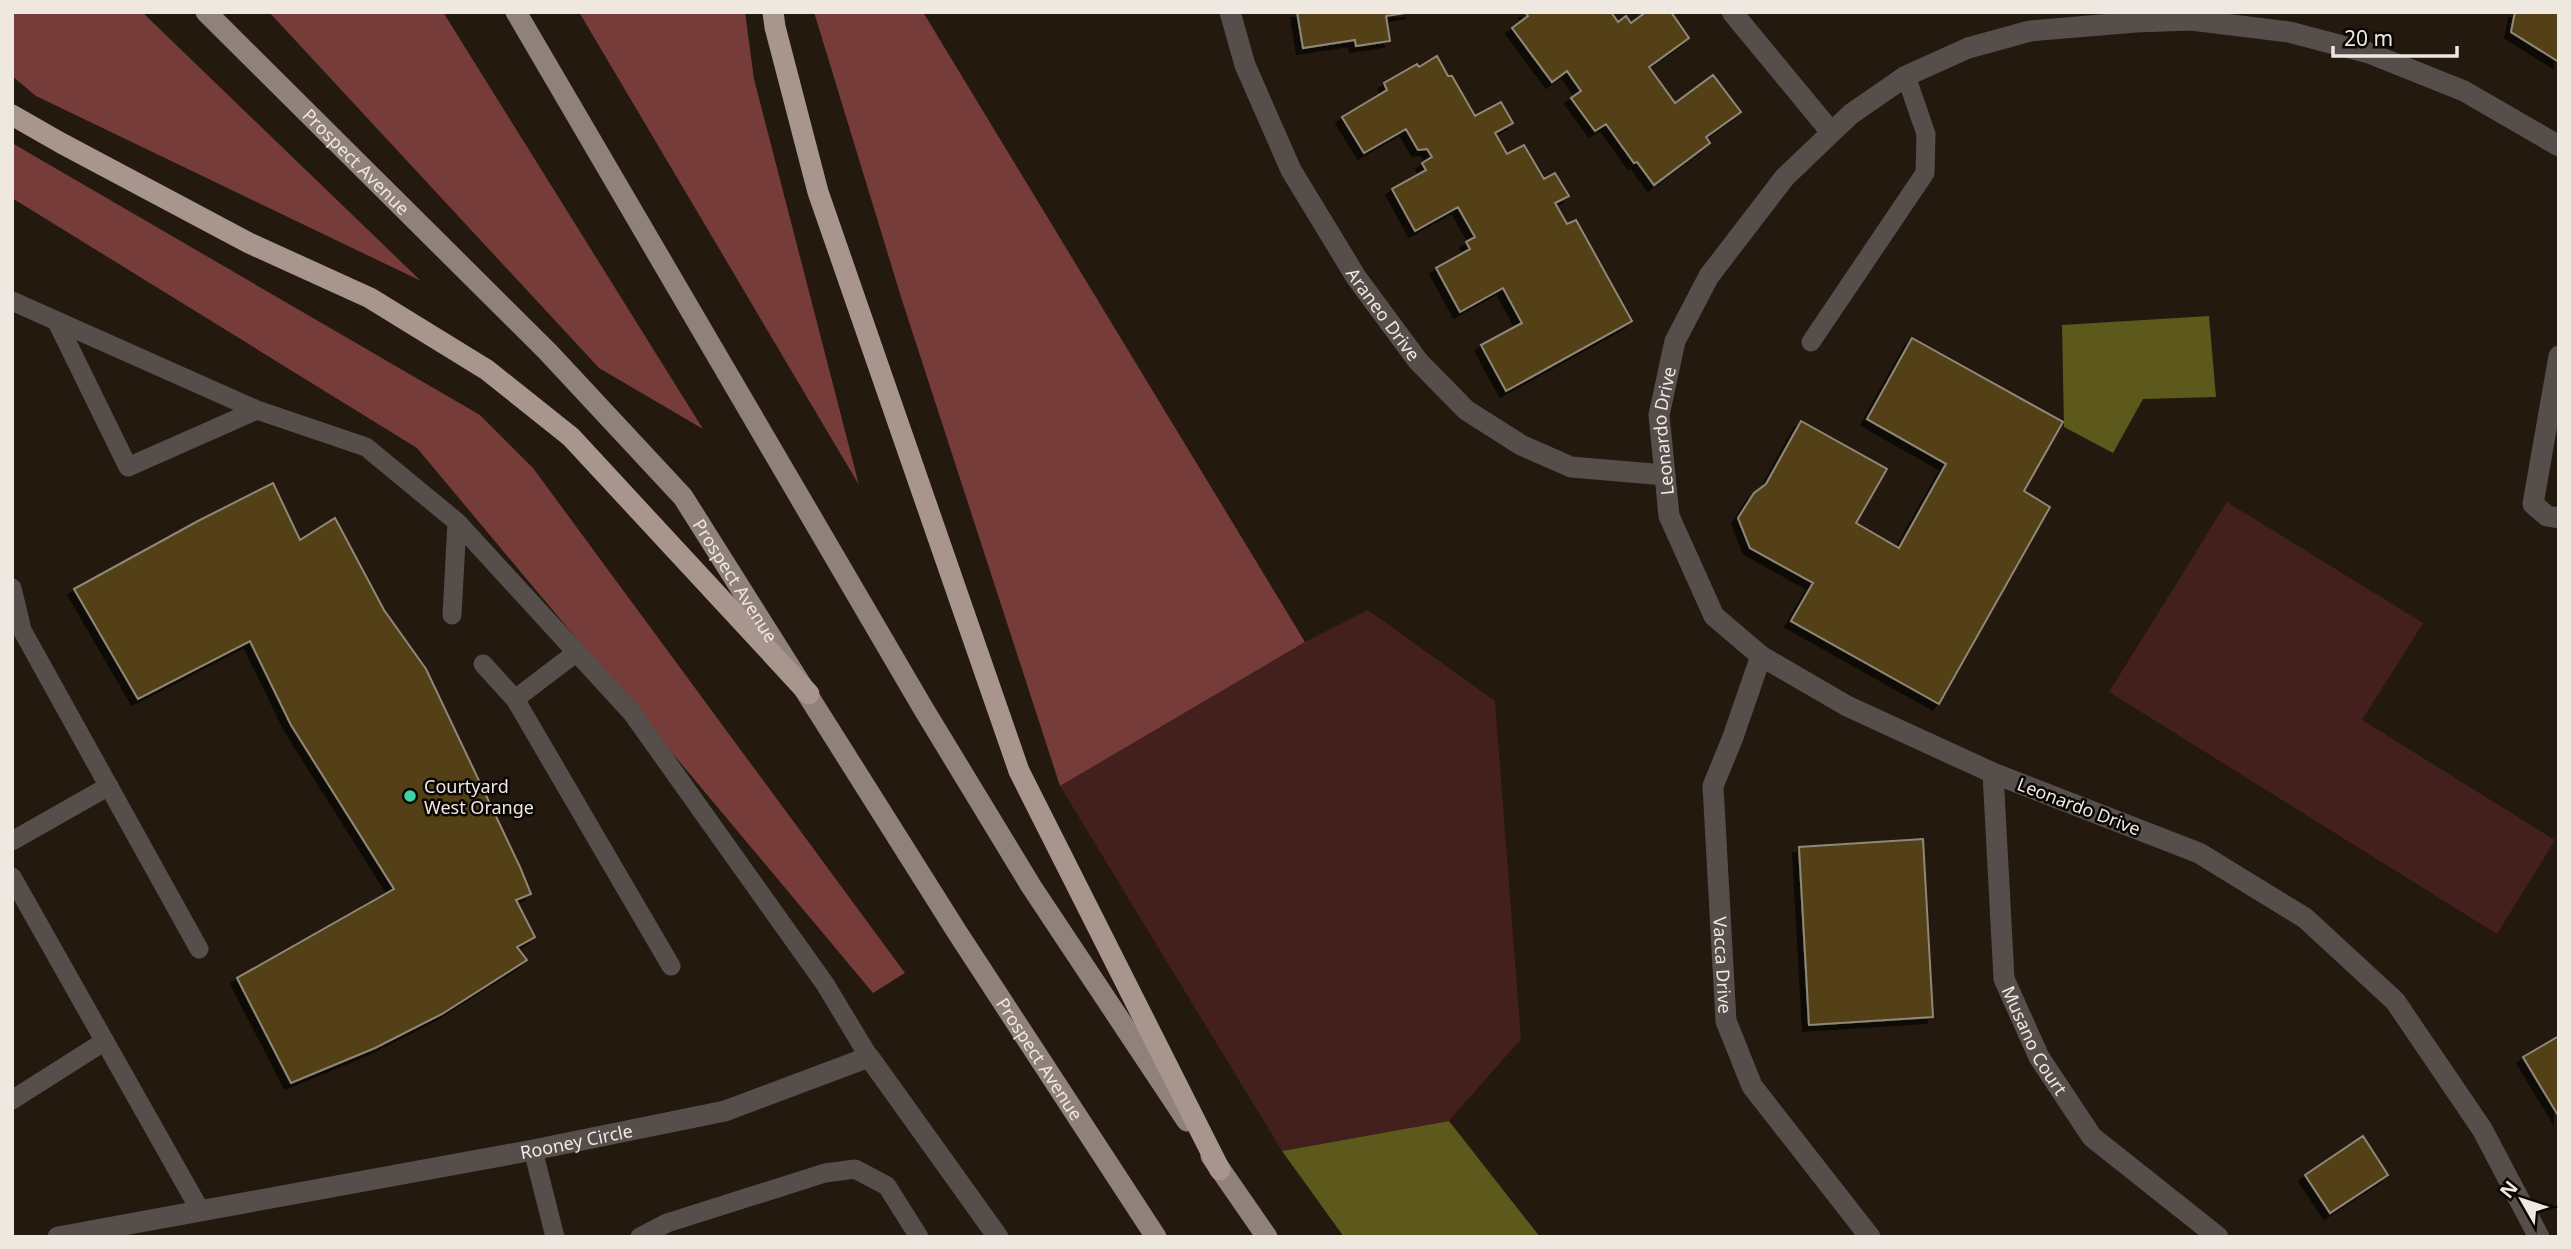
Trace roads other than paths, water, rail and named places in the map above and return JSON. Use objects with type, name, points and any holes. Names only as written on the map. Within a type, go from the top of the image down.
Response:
[{"type":"highway","points":[[773,12],[818,192],[1019,771],[1220,1170]]},
{"type":"highway","points":[[12,115],[248,243],[370,298],[487,370],[571,438],[809,694]]},
{"type":"main road","name":"Prospect Avenue","points":[[206,12],[548,352],[683,497],[957,932],[1156,1237]]},
{"type":"main road","points":[[516,12],[923,708],[1031,886],[1266,1237]]},
{"type":"street","name":"Araneo Drive","points":[[1230,12],[1245,65],[1291,170],[1356,277],[1418,361],[1466,410],[1521,445],[1571,467],[1665,475]]},
{"type":"street","points":[[1732,12],[1831,132]]},
{"type":"street","name":"Leonardo Drive","points":[[2539,1237],[2482,1129],[2395,1001],[2305,918],[2199,853],[1993,773],[1847,706],[1761,656],[1714,617],[1669,516],[1659,415],[1675,341],[1709,276],[1785,177],[1851,114],[1906,76],[1968,48],[2030,31],[2136,17],[2191,20],[2289,32],[2369,53],[2464,91],[2559,146]]},
{"type":"street","points":[[2559,356],[2533,504],[2547,516],[2559,518]]},
{"type":"street","name":"Vacca Drive","points":[[1761,656],[1713,786],[1726,1021],[1752,1086],[1870,1237]]},
{"type":"street","name":"Musano Court","points":[[1993,773],[2004,979],[2039,1056],[2092,1137],[2218,1237]]},
{"type":"street","points":[[869,1057],[998,1237]]},
{"type":"street","name":"Rooney Circle","points":[[58,1237],[533,1150],[725,1111],[869,1057]]},
{"type":"lane","points":[[1811,342],[1925,173],[1926,134],[1906,76]]},
{"type":"lane","points":[[12,301],[257,410],[366,447],[457,522],[632,713],[825,984],[869,1057]]},
{"type":"lane","points":[[57,321],[128,467],[257,410]]},
{"type":"lane","points":[[452,615],[457,522]]},
{"type":"lane","points":[[12,588],[22,630],[199,949]]},
{"type":"lane","points":[[515,699],[577,652]]},
{"type":"lane","points":[[482,664],[515,699],[671,966]]},
{"type":"lane","points":[[12,841],[109,786]]},
{"type":"lane","points":[[12,877],[200,1210]]},
{"type":"lane","points":[[12,1100],[105,1041]]},
{"type":"lane","points":[[533,1150],[555,1237]]},
{"type":"lane","points":[[640,1237],[667,1223],[720,1206],[825,1173],[855,1169],[887,1186],[919,1237]]},
{"type":"place","name":"Courtyard West Orange","points":[[410,796]]}]
